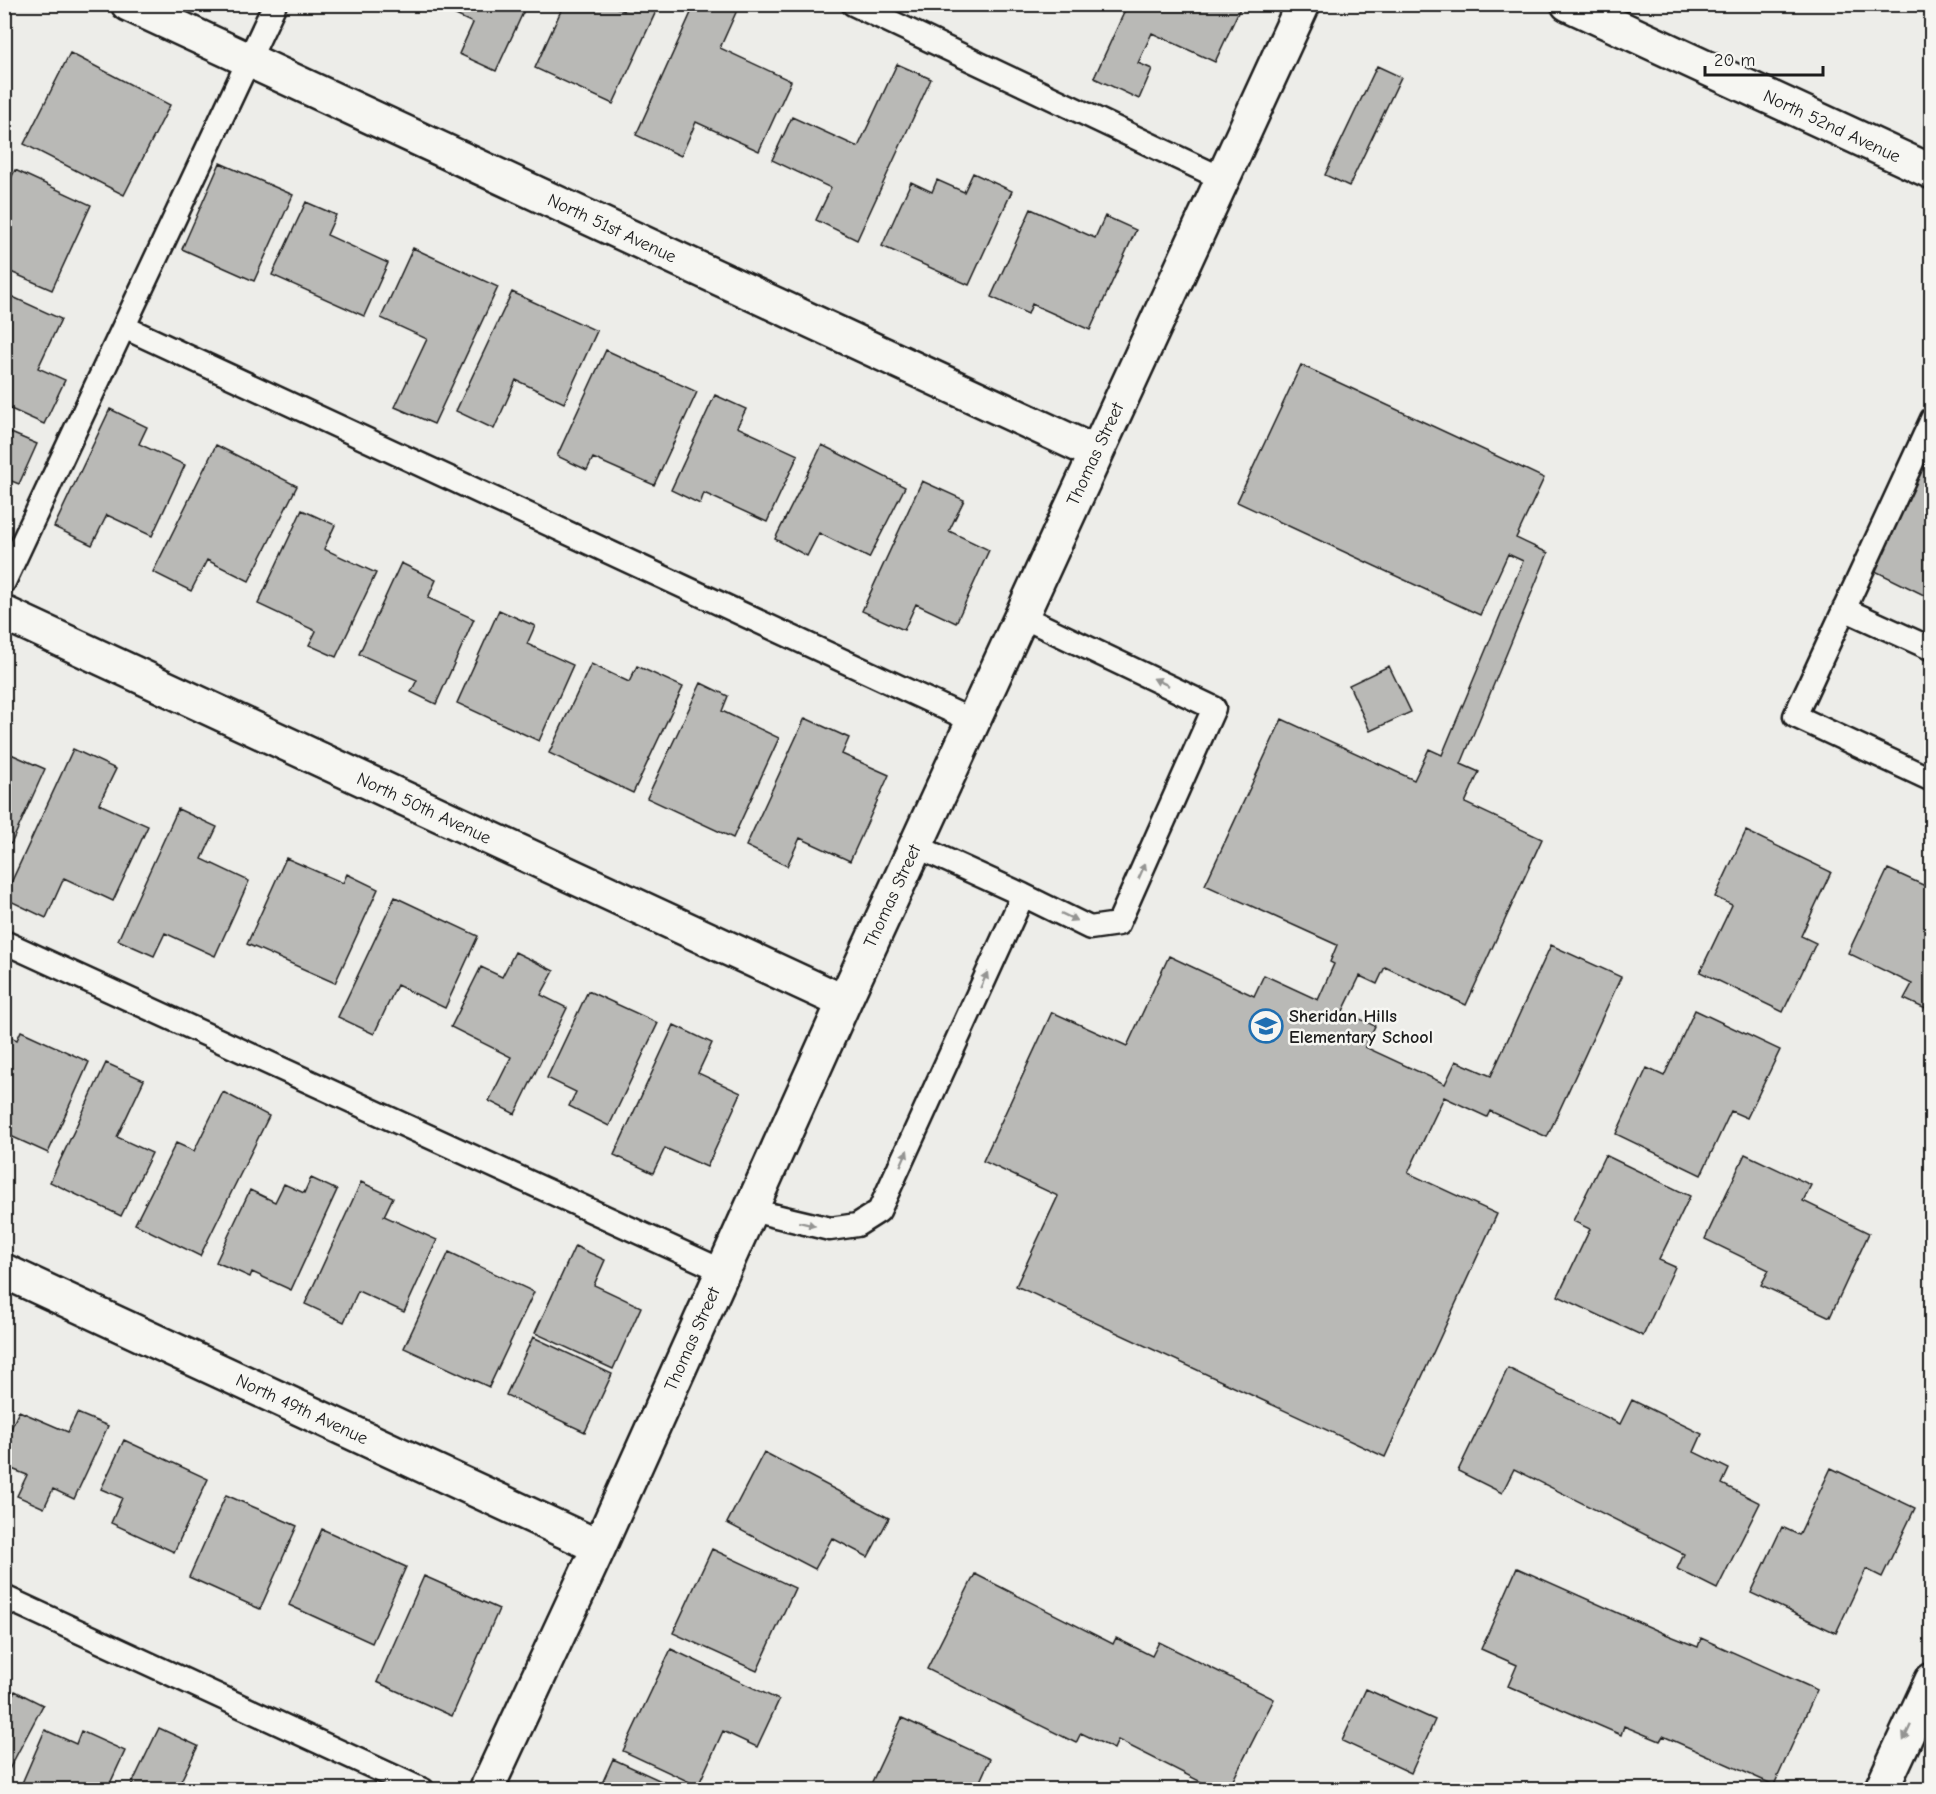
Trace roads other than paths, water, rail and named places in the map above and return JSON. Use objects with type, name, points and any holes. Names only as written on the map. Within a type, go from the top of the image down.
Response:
[{"type":"street","name":"North 51st Avenue","points":[[128,4],[1096,453]]},
{"type":"street","name":"Thomas Street","points":[[486,1790],[972,722],[1303,4]]},
{"type":"street","name":"North 52nd Avenue","points":[[1568,4],[1932,172]]},
{"type":"street","name":"North 50th Avenue","points":[[4,613],[844,1002]]},
{"type":"street","name":"North 49th Avenue","points":[[4,1271],[598,1547]]},
{"type":"street","points":[[1881,1790],[1932,1680]]},
{"type":"lane","points":[[4,582],[275,4]]},
{"type":"lane","points":[[853,4],[1222,179]]},
{"type":"lane","points":[[124,327],[972,722]]},
{"type":"lane","points":[[1932,419],[1795,716],[1932,780]]},
{"type":"lane","points":[[1844,609],[1932,649]]},
{"type":"lane","points":[[916,846],[1090,928],[1118,924],[1214,708],[1021,616]]},
{"type":"lane","points":[[750,1210],[830,1229],[857,1225],[879,1211],[1023,895]]},
{"type":"lane","points":[[4,942],[723,1271]]},
{"type":"lane","points":[[4,1598],[423,1790]]},
{"type":"place","name":"Sheridan Hills Elementary School","points":[[1266,1026]]}]
